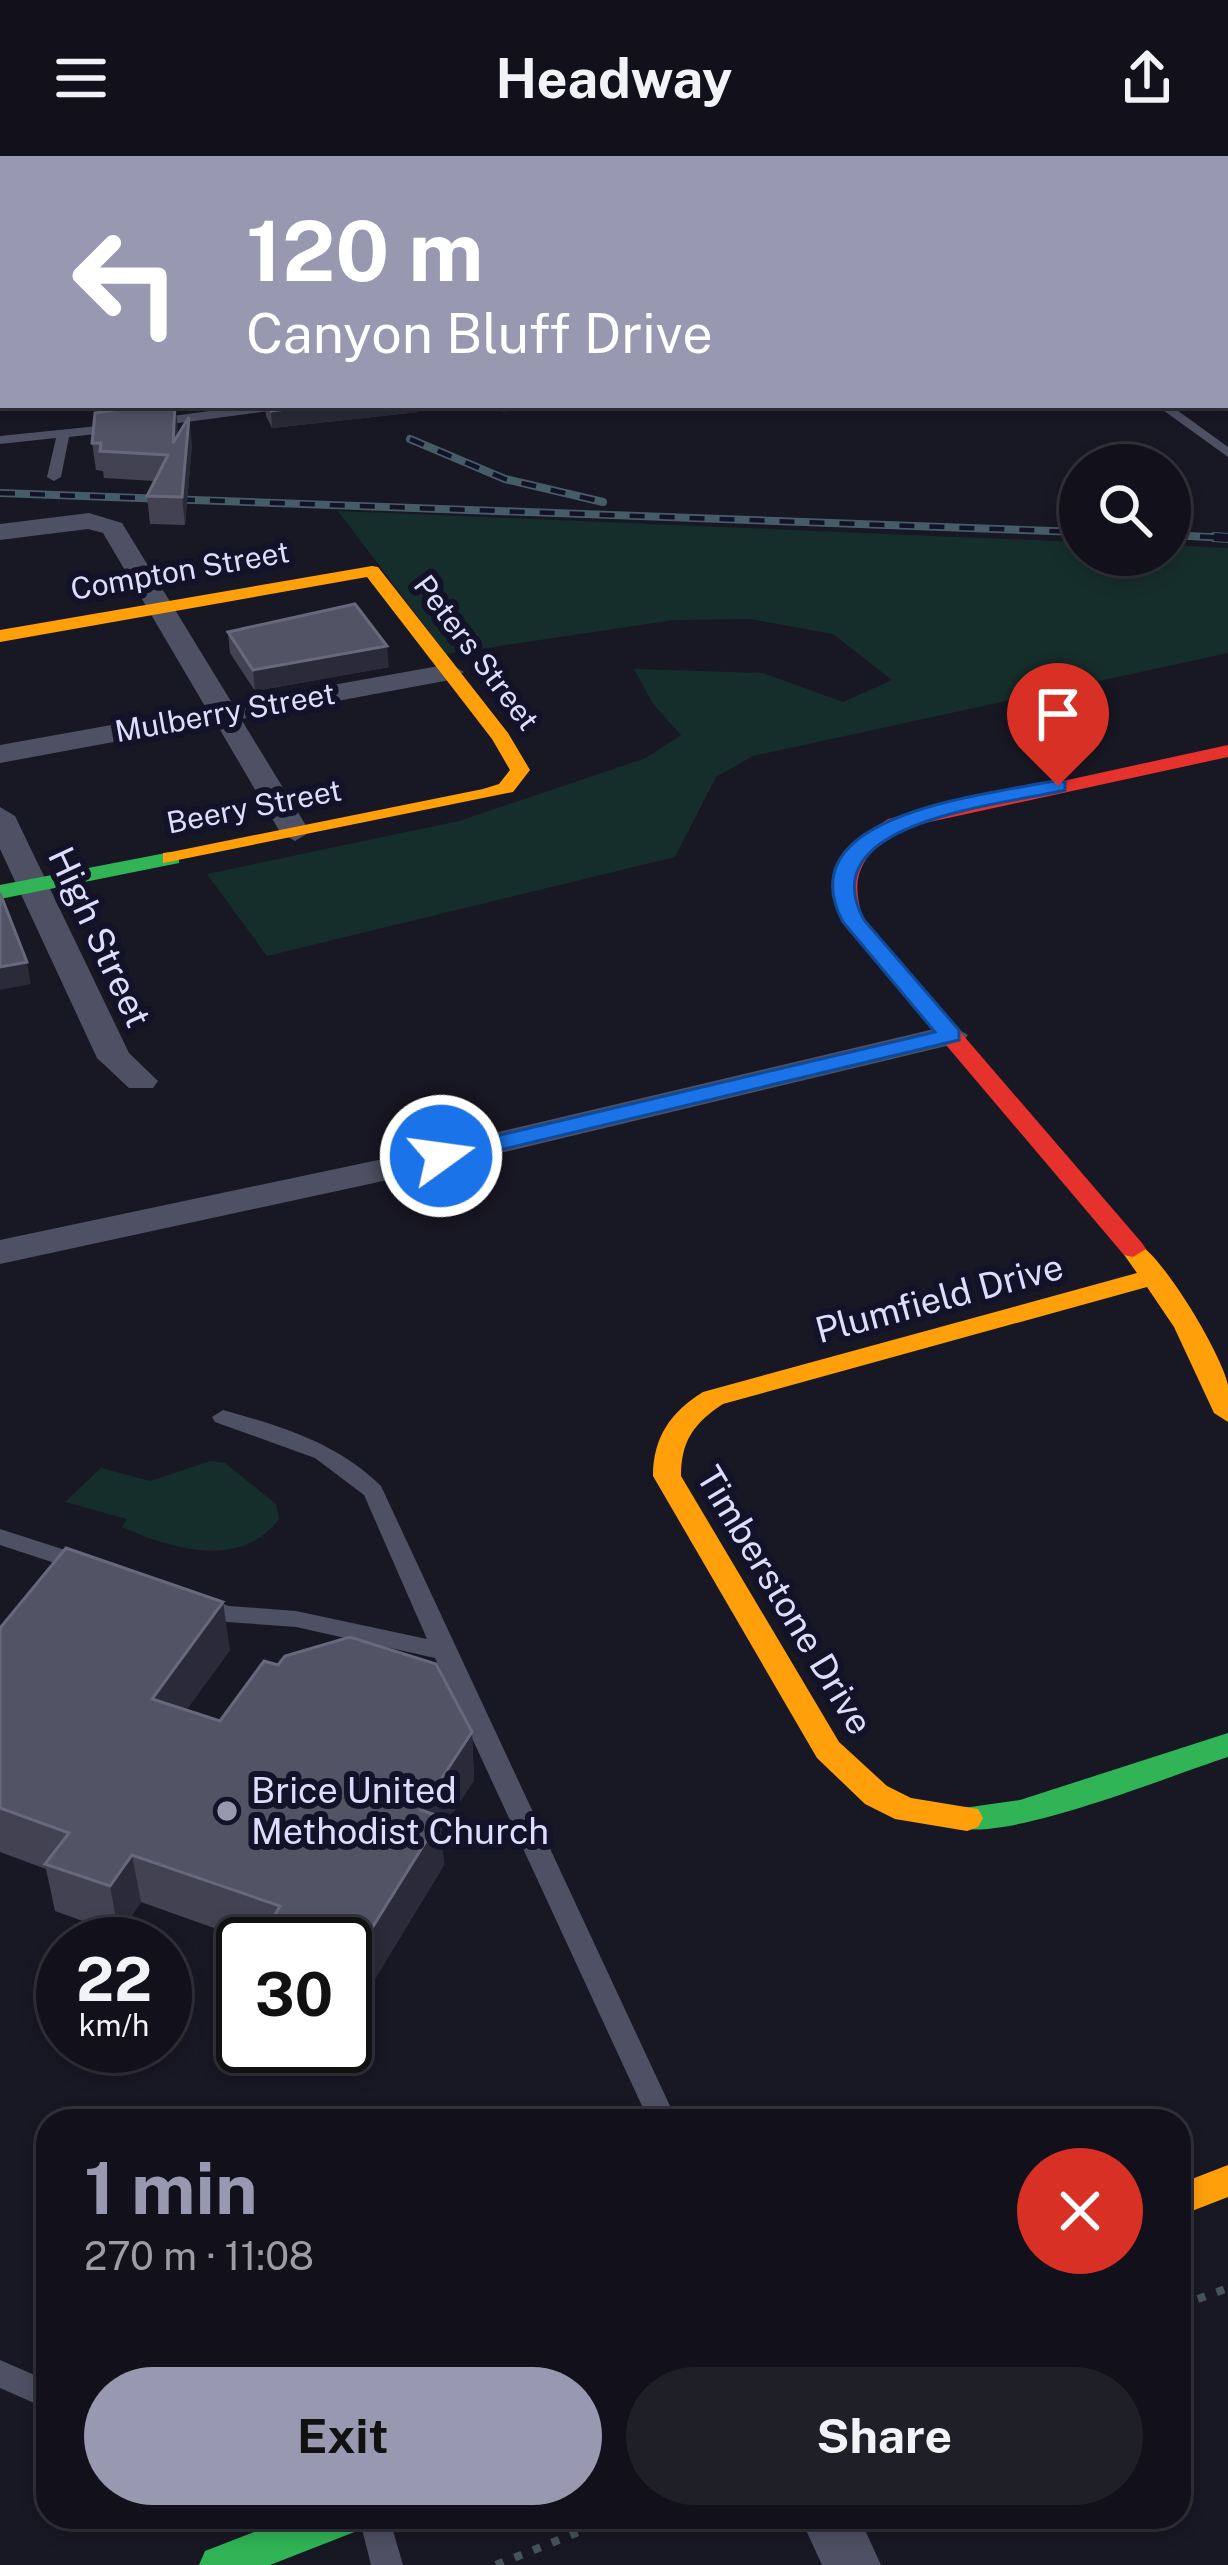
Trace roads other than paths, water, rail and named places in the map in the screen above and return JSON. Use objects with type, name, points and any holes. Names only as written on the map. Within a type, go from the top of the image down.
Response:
[{"type":"street","points":[[0,532],[88,521],[113,527],[295,832]]},
{"type":"street","name":"Compton Street","points":[[0,636],[372,571]]},
{"type":"street","name":"Peters Street","points":[[372,571],[516,761],[517,778]]},
{"type":"street","name":"Mulberry Street","points":[[0,754],[450,672]]},
{"type":"street","points":[[1228,751],[895,824],[865,841],[848,860],[843,902],[854,922],[1156,1276],[1188,1322],[1216,1376],[1228,1412]]},
{"type":"street","name":"Beery Street","points":[[16,889],[488,794],[517,778]]},
{"type":"street","name":"High Street","points":[[0,816],[16,889],[114,1058],[141,1081]]},
{"type":"street","points":[[0,1252],[397,1167],[951,1035]]},
{"type":"street","name":"Plumfield Drive","points":[[741,1388],[1156,1276]]},
{"type":"street","name":"Timberstone Drive","points":[[741,1388],[688,1412],[671,1432],[664,1454],[667,1476],[828,1750],[876,1795],[906,1810],[947,1818],[984,1818],[1020,1812],[1228,1745]]},
{"type":"street","points":[[1191,2195],[1228,2181]]},
{"type":"street","points":[[219,2565],[313,2529]]},
{"type":"street","points":[[835,2529],[852,2565]]},
{"type":"lane","points":[[0,440],[259,408]]},
{"type":"lane","points":[[1166,408],[1228,453]]},
{"type":"lane","points":[[54,477],[64,431]]},
{"type":"lane","points":[[1207,438],[1228,434]]},
{"type":"lane","points":[[223,1417],[305,1444],[347,1464],[373,1491],[657,2109]]},
{"type":"lane","points":[[0,1537],[113,1575]]},
{"type":"lane","points":[[182,1598],[227,1614],[296,1619],[444,1651]]},
{"type":"lane","points":[[0,2374],[36,2390]]},
{"type":"lane","points":[[377,2529],[387,2565]]},
{"type":"railway","points":[[410,439],[505,479],[603,502]]},
{"type":"railway","points":[[0,493],[1059,531]]},
{"type":"railway","points":[[1191,536],[1228,538],[1214,537]]},
{"type":"place","name":"Brice United Methodist Church","points":[[227,1811]]}]
